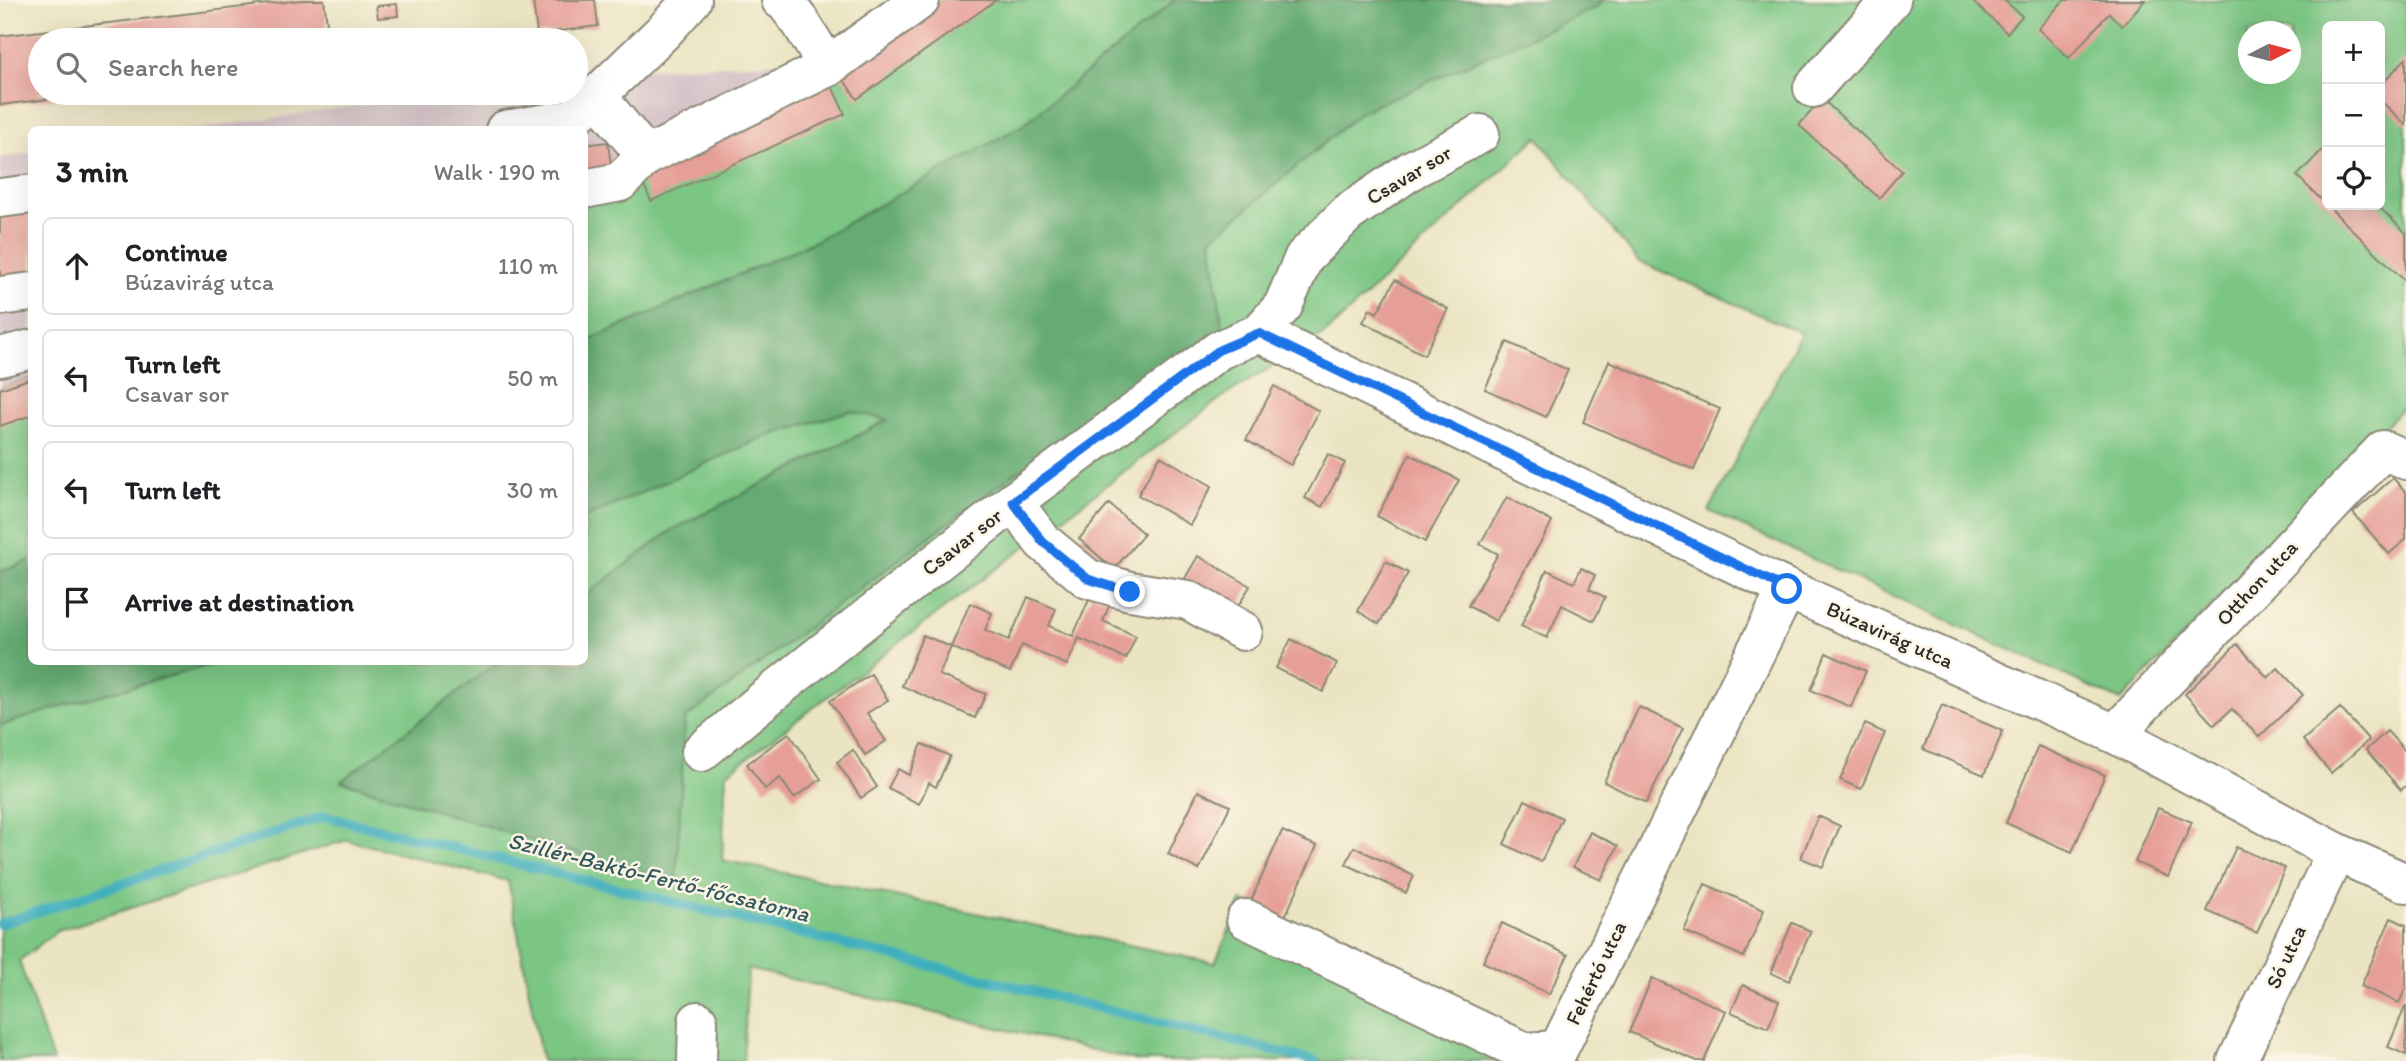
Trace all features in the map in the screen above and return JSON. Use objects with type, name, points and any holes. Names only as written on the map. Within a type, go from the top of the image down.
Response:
[{"type":"street","points":[[588,104],[692,0]]},
{"type":"street","points":[[780,0],[784,1],[801,23],[828,67]]},
{"type":"street","points":[[588,188],[620,182],[646,156],[828,67],[920,0]]},
{"type":"street","points":[[1813,88],[1891,0]]},
{"type":"street","points":[[597,96],[646,156]]},
{"type":"street","points":[[529,126],[572,119],[587,105]]},
{"type":"street","name":"Csavar sor","points":[[701,752],[1013,502],[1219,350],[1259,333],[1283,306],[1304,257],[1348,213],[1413,169],[1479,134]]},
{"type":"street","points":[[0,198],[28,194]]},
{"type":"street","points":[[0,296],[28,292]]},
{"type":"street","name":"Búzavirág utca","points":[[1259,333],[1787,589],[2115,734],[2336,852],[2406,883]]},
{"type":"street","points":[[0,358],[28,350]]},
{"type":"street","name":"Otthon utca","points":[[2115,734],[2394,455]]},
{"type":"street","points":[[1013,502],[1043,542],[1088,579],[1130,592],[1188,600],[1243,631]]},
{"type":"street","name":"Fehértó utca","points":[[1246,919],[1525,1052],[1558,1049],[1787,589]]},
{"type":"street","name":"Só utca","points":[[2236,1061],[2336,852]]},
{"type":"street","points":[[697,1061],[698,1021]]},
{"type":"shaded area","points":[[890,0],[942,0],[839,73],[588,201],[588,126],[219,126],[362,105],[588,105],[588,72],[807,61]]},
{"type":"shaded area","points":[[28,153],[28,379],[0,389],[0,158]]},
{"type":"green space","points":[[942,0],[1175,0],[1023,125],[813,242],[588,341],[588,201],[830,82]]},
{"type":"green space","points":[[1175,0],[1604,0],[1596,8],[1362,111],[1211,239],[1223,333],[1078,426],[685,719],[676,882],[341,781],[494,665],[588,665],[588,594],[672,530],[888,420],[850,411],[764,437],[588,517],[588,341],[813,242],[1023,125]]},
{"type":"green space","points":[[1604,0],[2406,0],[2406,404],[2121,701],[1709,511],[1801,333],[1638,261],[1537,137],[1326,333],[1221,398],[726,774],[722,860],[1215,963],[1242,901],[1577,1061],[1139,1061],[748,969],[743,1061],[542,1061],[508,881],[347,840],[57,931],[19,961],[53,1061],[0,1061],[0,726],[210,665],[494,665],[341,781],[676,882],[685,719],[1078,426],[1223,333],[1211,239],[1362,111],[1596,8]]},
{"type":"green space","points":[[28,379],[28,561],[0,572],[0,389]]},
{"type":"green space","points":[[850,411],[889,419],[672,530],[588,594],[588,517],[764,437]]},
{"type":"green space","points":[[28,561],[28,665],[210,665],[0,726],[0,572]]},
{"type":"building","points":[[301,0],[324,0],[328,28],[67,28]]},
{"type":"building","points":[[533,0],[595,0],[598,26],[536,28]]},
{"type":"building","points":[[942,0],[996,0],[857,99],[839,73]]},
{"type":"building","points":[[1971,0],[2004,0],[2022,16],[2007,33]]},
{"type":"building","points":[[2064,0],[2145,0],[2122,26],[2109,13],[2069,58],[2038,29]]},
{"type":"building","points":[[397,4],[398,16],[378,18],[376,6]]},
{"type":"building","points":[[28,33],[28,102],[0,105],[0,36]]},
{"type":"building","points":[[2406,58],[2406,125],[2385,105],[2385,81]]},
{"type":"building","points":[[830,82],[845,114],[651,201],[637,170]]},
{"type":"building","points":[[1822,99],[1902,171],[1879,198],[1799,125]]},
{"type":"building","points":[[608,142],[612,175],[588,178],[588,144]]},
{"type":"building","points":[[2322,150],[2322,200],[2297,176]]},
{"type":"building","points":[[28,210],[28,276],[0,280],[0,214]]},
{"type":"building","points":[[2332,210],[2382,210],[2406,233],[2406,282]]},
{"type":"building","points":[[1395,280],[1448,309],[1424,355],[1363,322],[1370,309],[1377,313]]},
{"type":"building","points":[[1507,342],[1568,370],[1546,417],[1485,389]]},
{"type":"building","points":[[1609,361],[1720,409],[1694,470],[1583,422]]},
{"type":"building","points":[[28,379],[28,416],[0,426],[0,389]]},
{"type":"building","points":[[1274,386],[1319,411],[1291,465],[1246,440]]},
{"type":"building","points":[[1328,454],[1345,463],[1322,507],[1305,498]]},
{"type":"building","points":[[1410,454],[1459,480],[1425,542],[1377,516]]},
{"type":"building","points":[[1160,456],[1212,486],[1190,525],[1138,495]]},
{"type":"building","points":[[2393,478],[2406,492],[2406,539],[2389,554],[2353,513]]},
{"type":"building","points":[[1507,497],[1552,522],[1496,621],[1468,606],[1498,554],[1480,544]]},
{"type":"building","points":[[1109,504],[1144,534],[1114,569],[1079,539]]},
{"type":"building","points":[[1198,556],[1250,586],[1236,610],[1184,580]]},
{"type":"building","points":[[1386,561],[1408,573],[1379,624],[1358,611]]},
{"type":"building","points":[[1581,568],[1595,575],[1589,589],[1605,597],[1594,621],[1562,605],[1547,638],[1521,626],[1547,570],[1574,583]]},
{"type":"building","points":[[1092,593],[1111,601],[1103,621],[1136,636],[1126,659],[1079,638],[1067,665],[1022,645],[1010,672],[951,647],[970,603],[992,613],[985,630],[1009,640],[1028,597],[1056,609],[1049,626],[1073,636]]},
{"type":"building","points":[[923,635],[951,647],[939,675],[986,694],[975,718],[902,686]]},
{"type":"building","points":[[1291,639],[1337,663],[1323,692],[1276,668]]},
{"type":"building","points":[[2237,644],[2268,678],[2278,668],[2303,695],[2259,737],[2232,709],[2214,725],[2185,694]]},
{"type":"building","points":[[1826,653],[1866,671],[1851,707],[1811,690]]},
{"type":"building","points":[[871,674],[888,700],[867,713],[886,741],[865,755],[830,701]]},
{"type":"building","points":[[1942,705],[2003,731],[1984,775],[1923,749]]},
{"type":"building","points":[[1639,707],[1683,728],[1646,803],[1604,782]]},
{"type":"building","points":[[2340,708],[2369,740],[2331,773],[2303,740]]},
{"type":"building","points":[[1865,724],[1885,733],[1861,789],[1840,780]]},
{"type":"building","points":[[2387,731],[2406,752],[2406,786],[2401,790],[2366,750]]},
{"type":"building","points":[[789,733],[821,779],[794,798],[780,778],[765,789],[747,764]]},
{"type":"building","points":[[922,744],[950,756],[936,787],[929,783],[919,804],[888,788],[898,769],[909,775]]},
{"type":"building","points":[[2038,746],[2105,775],[2072,852],[2006,823]]},
{"type":"building","points":[[853,750],[877,787],[861,798],[837,762]]},
{"type":"building","points":[[1198,791],[1230,806],[1199,870],[1168,854]]},
{"type":"building","points":[[1525,800],[1562,818],[1541,862],[1504,844]]},
{"type":"building","points":[[2158,808],[2192,822],[2168,877],[2135,862]]},
{"type":"building","points":[[1818,816],[1840,826],[1823,867],[1801,858]]},
{"type":"building","points":[[1282,831],[1317,846],[1284,919],[1250,903]]},
{"type":"building","points":[[1590,832],[1618,846],[1601,880],[1573,867]]},
{"type":"building","points":[[1354,847],[1414,876],[1406,893],[1346,864]]},
{"type":"building","points":[[2236,847],[2285,868],[2257,933],[2207,911]]},
{"type":"building","points":[[1705,884],[1764,910],[1744,957],[1684,931]]},
{"type":"building","points":[[2391,918],[2406,925],[2406,988],[2399,1003],[2361,986]]},
{"type":"building","points":[[1502,923],[1568,955],[1549,994],[1483,962]]},
{"type":"building","points":[[1792,923],[1811,931],[1789,981],[1771,973]]},
{"type":"building","points":[[1652,978],[1726,1011],[1704,1061],[1697,1061],[1629,1032]]},
{"type":"building","points":[[1743,985],[1779,1001],[1768,1028],[1731,1012]]},
{"type":"building","points":[[2406,1005],[2406,1055],[2388,1047]]},
{"type":"waterway","name":"Szillér-Baktó-Fertő-főcsatorna","points":[[0,924],[325,816],[1315,1061]]},
{"type":"route","points":[[1130,592],[1088,579],[1043,542],[1013,502],[1219,350],[1259,333],[1787,589]]}]
